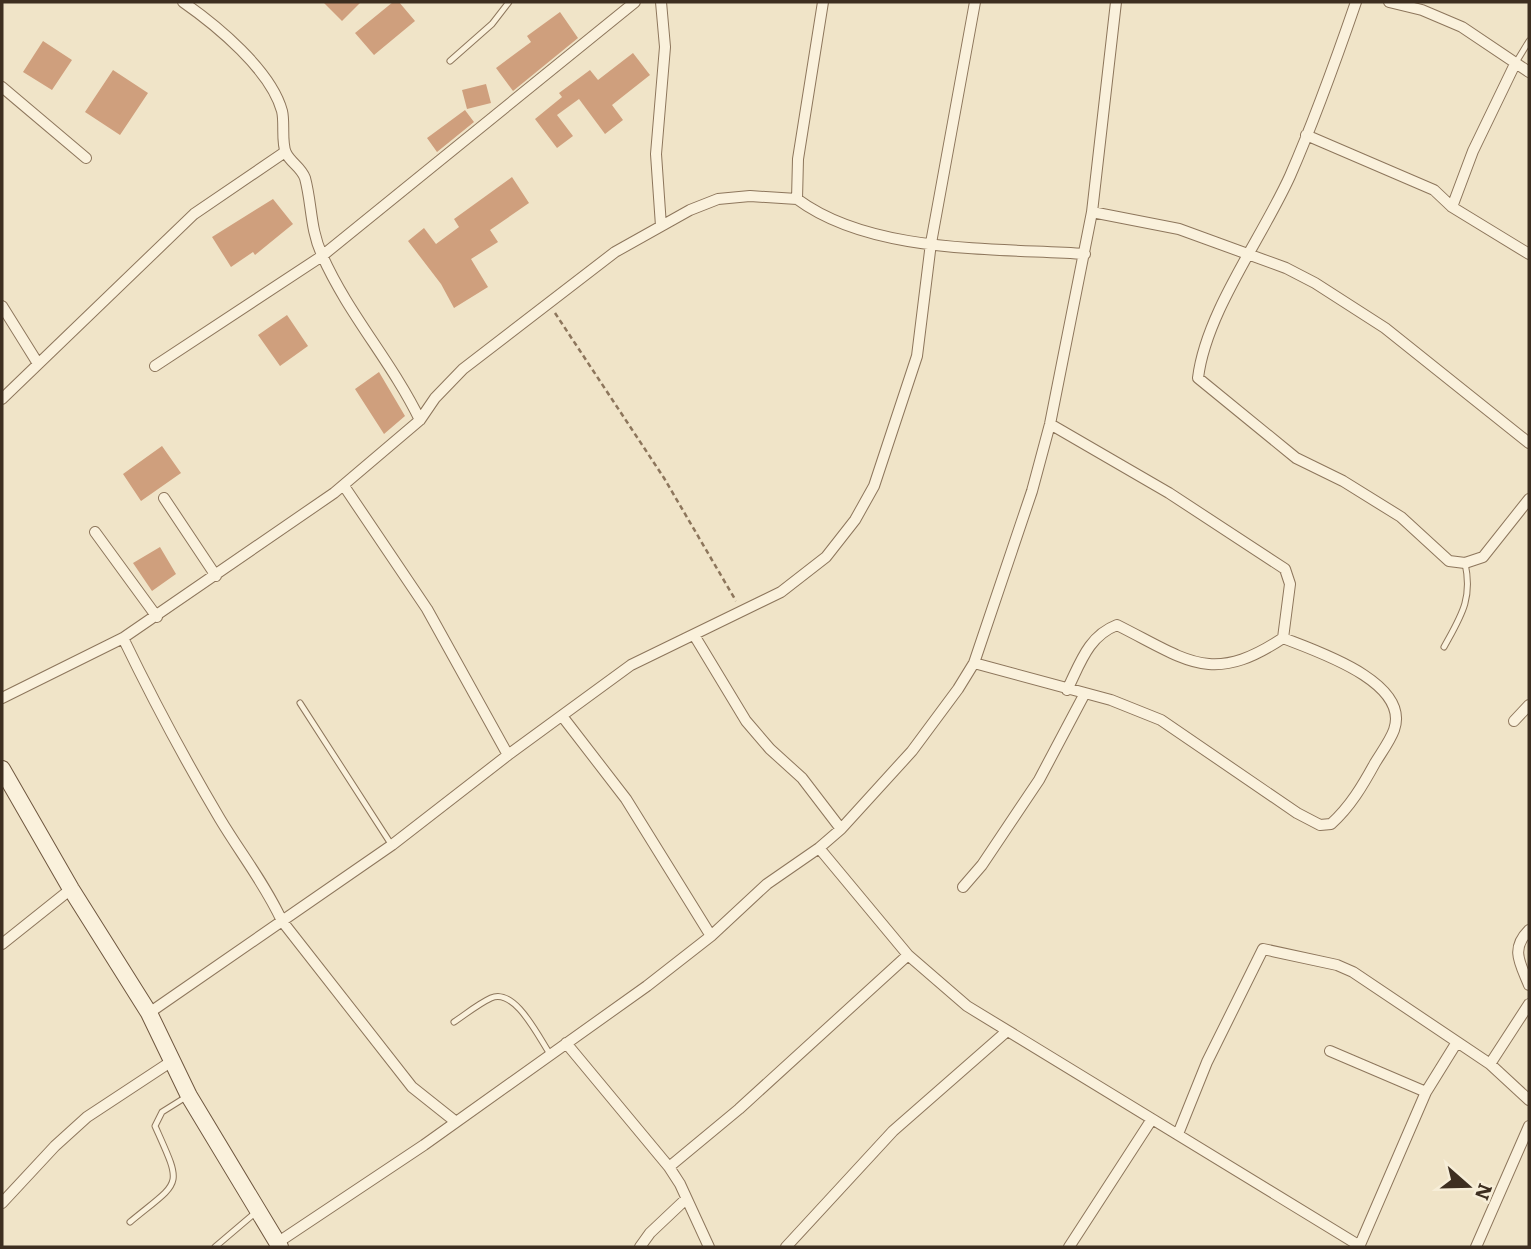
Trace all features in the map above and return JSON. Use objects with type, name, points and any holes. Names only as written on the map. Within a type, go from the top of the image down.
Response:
[{"type":"street","points":[[183,2],[220,30],[272,89],[281,109],[285,152],[303,172],[309,214],[322,256],[403,385],[419,420]]},
{"type":"street","points":[[155,366],[322,256],[635,2]]},
{"type":"street","points":[[661,2],[665,47],[656,154],[661,226]]},
{"type":"street","points":[[797,199],[798,159],[823,2]]},
{"type":"street","points":[[149,1013],[392,845],[508,755],[631,665],[781,592],[826,557],[855,520],[874,486],[917,356],[931,243],[975,2]]},
{"type":"street","points":[[2,769],[71,889],[149,1013],[189,1096],[279,1245],[551,1055],[711,936],[767,884],[819,848],[841,829],[912,751],[974,663],[1032,491],[1050,424],[1092,212],[1116,2]]},
{"type":"street","points":[[1356,2],[1306,135],[1250,256],[1226,298],[1200,362],[1198,378],[1296,458],[1343,481],[1401,517],[1449,561],[1465,563],[1483,557],[1529,499]]},
{"type":"street","points":[[1389,2],[1422,10],[1462,27],[1529,72]]},
{"type":"street","points":[[1452,207],[1473,152],[1515,64]]},
{"type":"street","points":[[2,87],[86,158]]},
{"type":"street","points":[[1306,135],[1434,190],[1452,207],[1529,254]]},
{"type":"street","points":[[2,399],[37,362],[75,331],[194,214],[285,152]]},
{"type":"street","points":[[2,698],[123,638],[216,576],[344,486],[419,420],[463,369],[615,252],[718,199],[750,196],[797,199],[816,213],[848,227],[894,239],[1085,254]]},
{"type":"street","points":[[1092,212],[1179,229],[1286,268],[1315,283],[1385,328],[1529,443]]},
{"type":"street","points":[[2,306],[37,362]]},
{"type":"street","points":[[1050,424],[1169,493],[1285,569],[1290,584],[1283,638],[1258,655],[1229,665],[1206,666],[1117,625],[1102,630],[1091,642],[1067,690]]},
{"type":"street","points":[[344,486],[427,609],[508,755]]},
{"type":"street","points":[[164,498],[216,576]]},
{"type":"street","points":[[96,532],[157,617]]},
{"type":"street","points":[[694,635],[746,721],[770,749],[802,778],[841,829]]},
{"type":"street","points":[[123,638],[171,736],[268,891],[282,921],[412,1087],[456,1122]]},
{"type":"street","points":[[974,663],[1084,695],[1111,700],[1161,720],[1297,813],[1320,825],[1331,824],[1361,788],[1390,738],[1395,728],[1394,707],[1382,689],[1369,678],[1343,663],[1283,638]]},
{"type":"street","points":[[963,887],[982,865],[1039,780],[1084,695]]},
{"type":"street","points":[[1514,721],[1529,705]]},
{"type":"street","points":[[562,716],[626,799],[711,936]]},
{"type":"street","points":[[819,848],[908,955],[967,1006],[1360,1247],[1426,1092],[1457,1042]]},
{"type":"street","points":[[2,944],[71,889]]},
{"type":"street","points":[[1529,930],[1517,947],[1517,958],[1529,985]]},
{"type":"street","points":[[1178,1134],[1207,1062],[1263,948],[1337,965],[1353,972],[1490,1064],[1529,1100]]},
{"type":"street","points":[[669,1167],[739,1109],[908,955]]},
{"type":"street","points":[[1490,1064],[1529,1004]]},
{"type":"street","points":[[786,1247],[893,1131],[1006,1032]]},
{"type":"street","points":[[566,1043],[669,1167],[709,1247]]},
{"type":"street","points":[[1329,1051],[1426,1092]]},
{"type":"street","points":[[2,1203],[55,1146],[87,1117],[172,1061]]},
{"type":"street","points":[[1069,1247],[1152,1118]]},
{"type":"street","points":[[1476,1247],[1529,1126]]},
{"type":"street","points":[[640,1247],[686,1199]]},
{"type":"lane","points":[[450,61],[492,24],[509,2]]},
{"type":"lane","points":[[1515,64],[1529,40]]},
{"type":"lane","points":[[1444,647],[1464,610],[1470,584],[1465,563]]},
{"type":"lane","points":[[300,703],[392,845]]},
{"type":"lane","points":[[454,1022],[492,997],[506,997],[517,1005],[551,1055]]},
{"type":"lane","points":[[130,1223],[174,1182],[176,1172],[155,1126],[162,1112],[189,1096]]},
{"type":"lane","points":[[215,1247],[258,1211]]},
{"type":"path","points":[[550,304],[664,478],[743,611]]},
{"type":"building","points":[[323,2],[361,2],[342,21]]},
{"type":"building","points":[[393,2],[399,2],[415,21],[374,55],[355,33]]},
{"type":"building","points":[[560,12],[578,38],[513,91],[496,68],[531,42],[527,36]]},
{"type":"building","points":[[43,41],[72,60],[52,90],[23,72]]},
{"type":"building","points":[[633,53],[650,75],[612,105],[623,120],[605,134],[579,99],[557,115],[573,136],[557,148],[535,119],[562,97],[559,93],[590,70],[598,80]]},
{"type":"building","points":[[113,70],[148,93],[120,135],[85,112]]},
{"type":"building","points":[[486,84],[491,103],[467,109],[462,90]]},
{"type":"building","points":[[465,110],[474,122],[437,152],[427,138]]},
{"type":"building","points":[[512,177],[529,203],[490,230],[498,242],[471,259],[488,287],[454,308],[441,284],[408,241],[424,228],[436,244],[459,227],[454,219]]},
{"type":"building","points":[[273,199],[293,224],[255,255],[253,252],[231,267],[212,237]]},
{"type":"building","points":[[287,315],[308,346],[280,366],[258,335]]},
{"type":"building","points":[[379,372],[405,416],[384,434],[355,389]]},
{"type":"building","points":[[162,446],[181,473],[141,501],[123,474]]},
{"type":"building","points":[[160,547],[176,574],[152,591],[133,563]]}]
